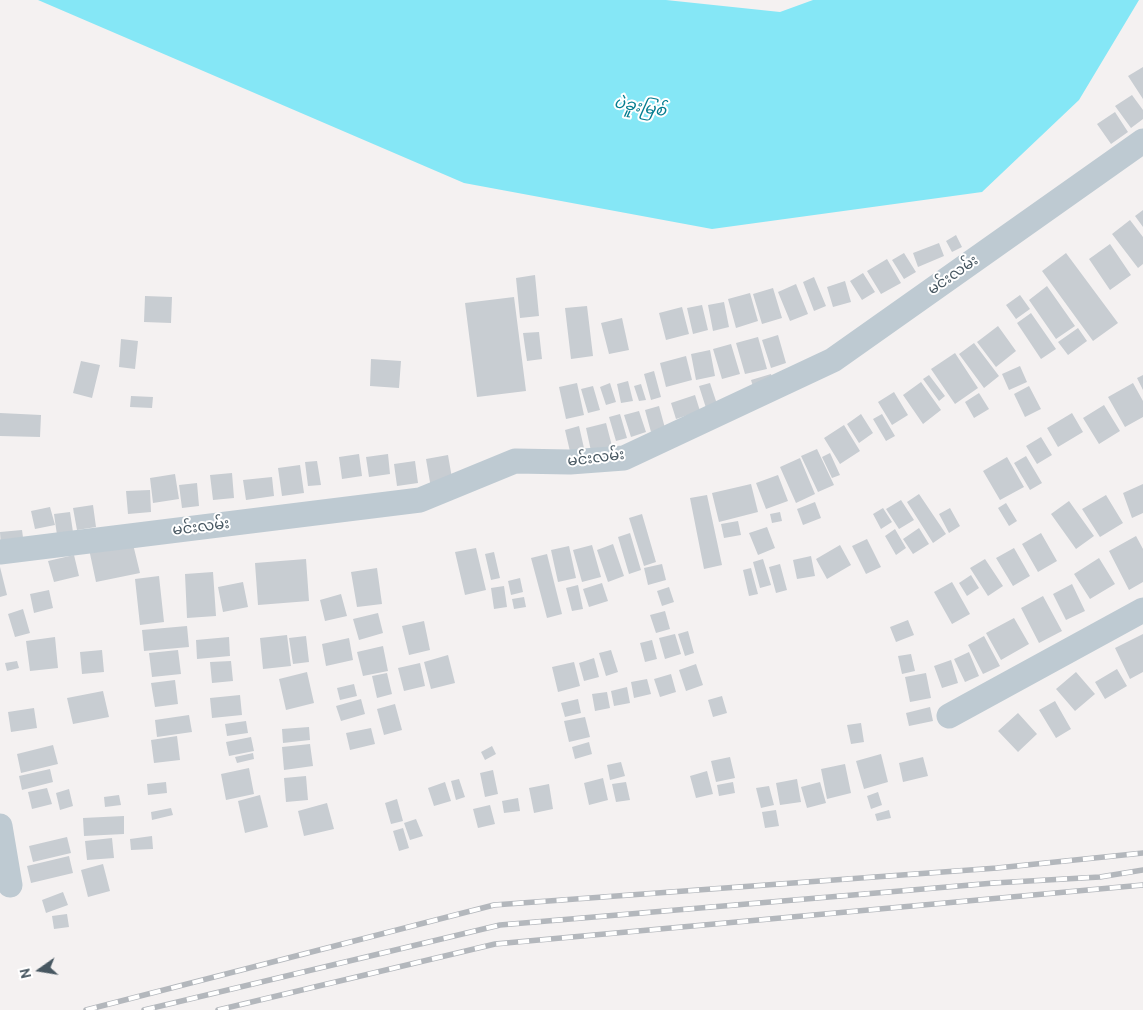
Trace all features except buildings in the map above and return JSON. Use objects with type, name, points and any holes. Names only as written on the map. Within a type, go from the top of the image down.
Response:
[{"type":"street","name":"မင်းလမ်း","points":[[0,552],[420,500],[516,461],[570,462],[624,458],[833,360],[1143,141]]},
{"type":"street","points":[[949,716],[1143,610]]},
{"type":"street","points":[[0,826],[10,885]]},
{"type":"water","name":"ပဲခူးမြစ်","points":[[38,0],[666,0],[780,12],[813,0],[1139,0],[1079,100],[982,192],[712,229],[464,183]]},
{"type":"railway","points":[[86,1010],[494,905],[997,868],[1143,853]]},
{"type":"railway","points":[[144,1010],[500,925],[994,883],[1100,877],[1143,870]]},
{"type":"railway","points":[[218,1010],[495,944],[1143,885]]}]
